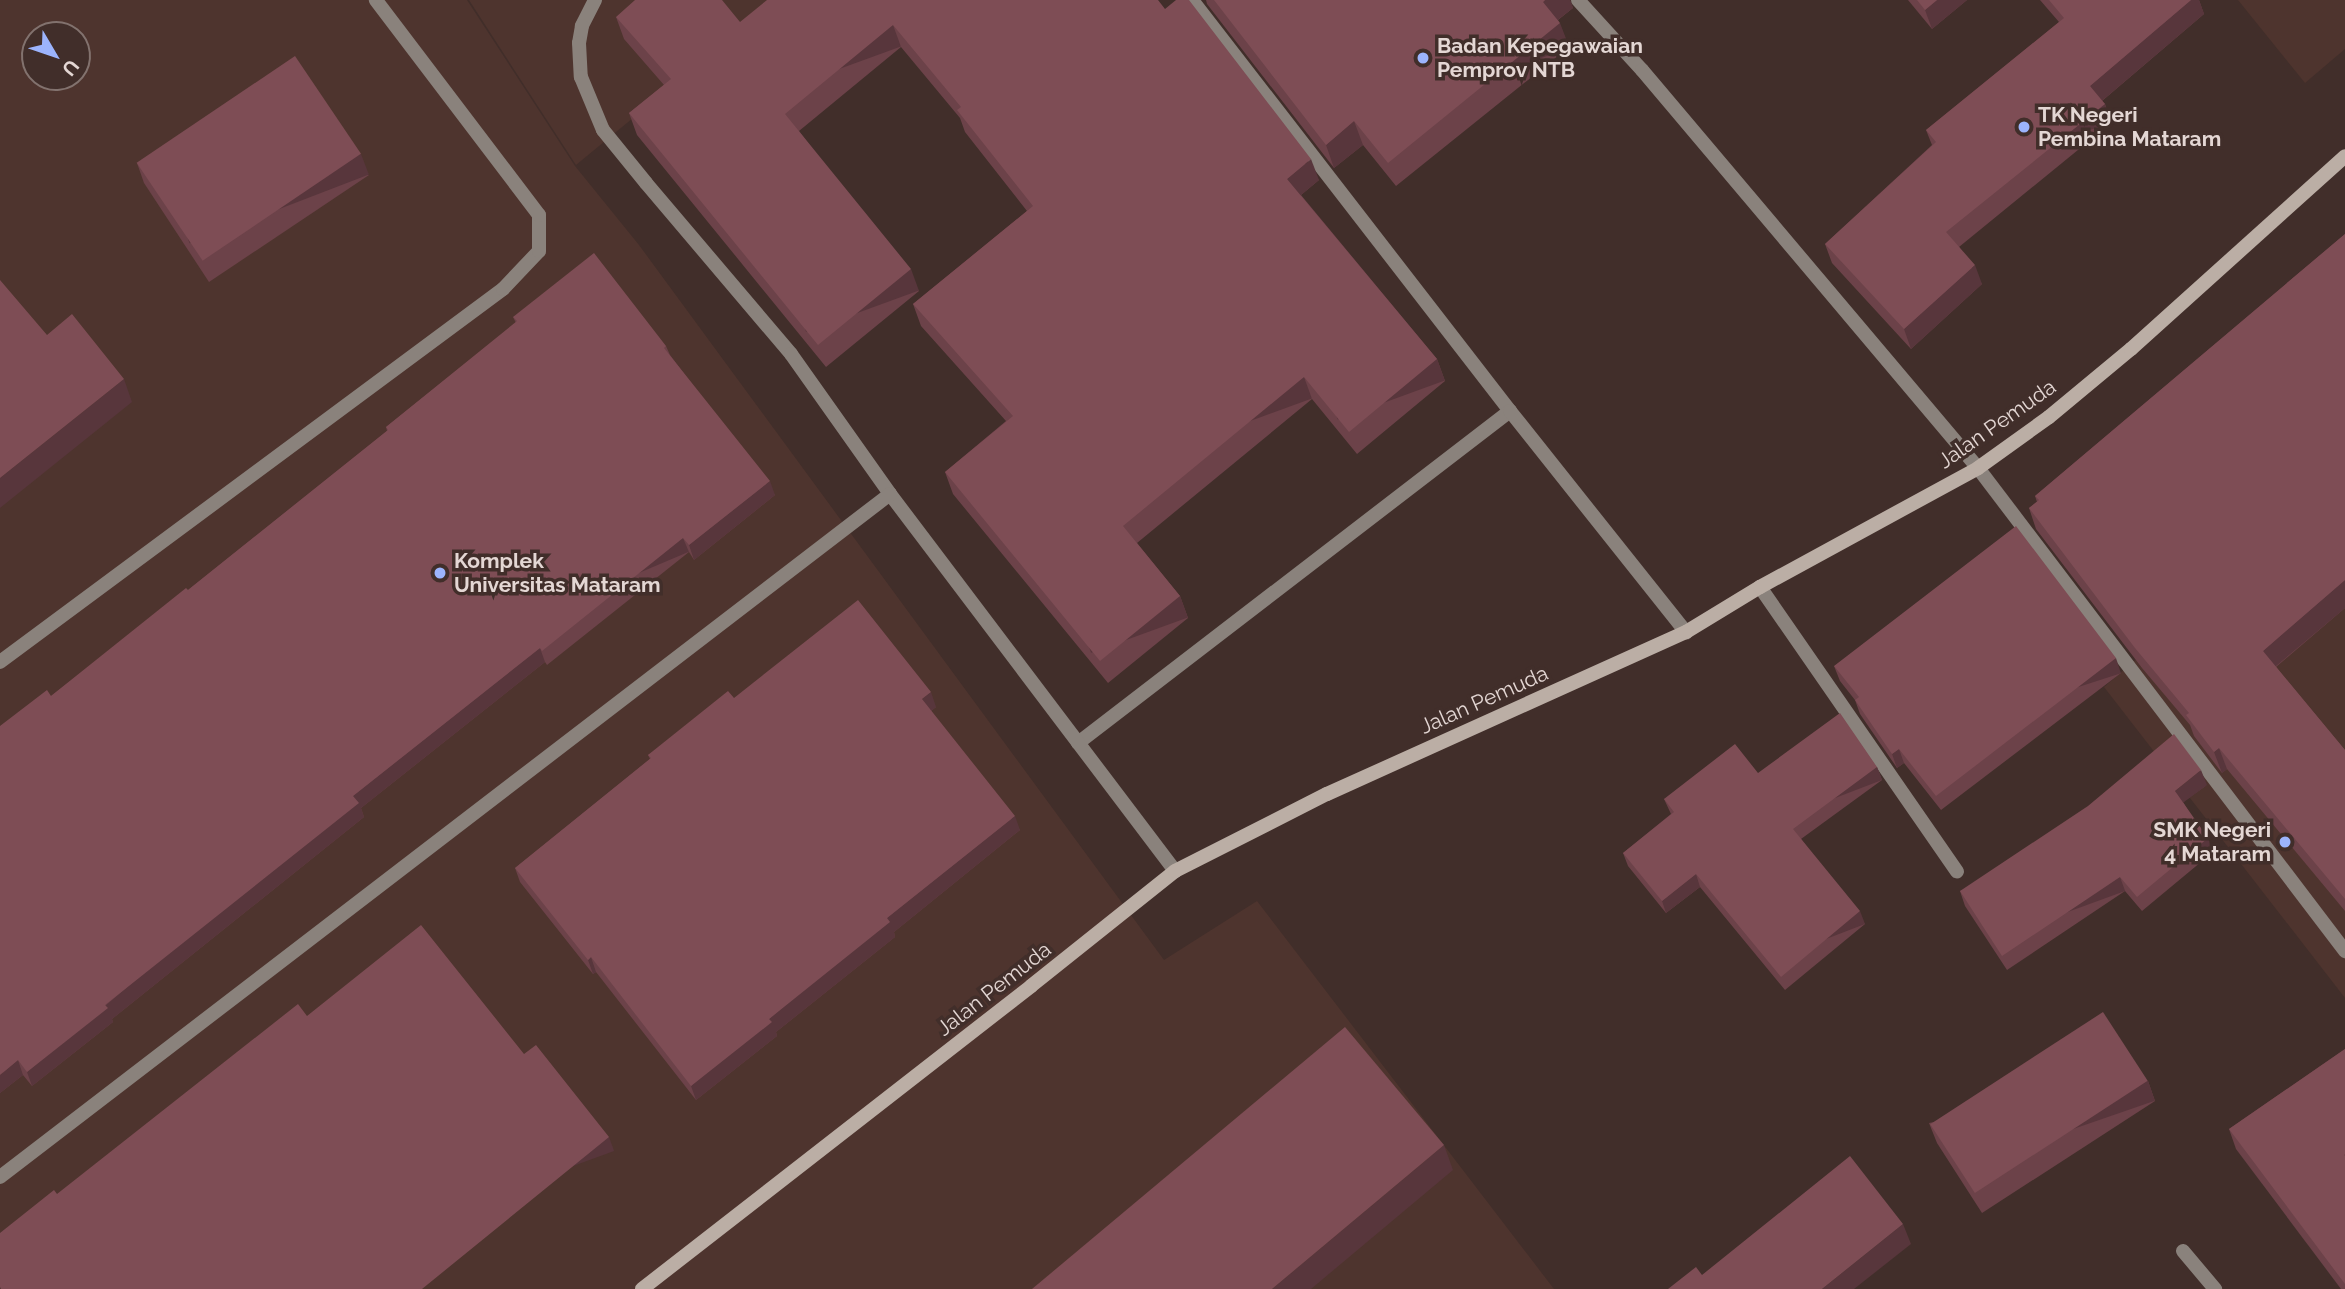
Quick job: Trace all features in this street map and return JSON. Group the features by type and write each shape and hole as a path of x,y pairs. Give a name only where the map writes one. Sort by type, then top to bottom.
{"street":[{"path":"0,663 503,289 539,251 539,215 376,0"},
{"path":"595,0 581,35 581,77 603,130 791,354 890,495 1175,871"},
{"path":"1192,0 1510,411 1686,632"},
{"path":"1578,0 1642,70 1978,467 2345,951"},
{"name":"Jalan Pemuda","path":"642,1289 1175,871 1327,794 1686,632 1760,587 1978,467 2049,416 2131,349 2345,156"},
{"path":"1078,743 1510,411"},
{"path":"0,1177 890,495"},
{"path":"1760,587 1957,871"},
{"path":"2183,1251 2215,1289"}],"shaded area":[{"name":"Komplek Universitas Mataram","path":"0,0 467,0 575,166 639,245 1164,960 1257,901 1554,1289 0,1289"},
{"path":"469,0 776,0 576,165"},
{"path":"2238,0 2345,0 2345,49 2305,83"},
{"name":"SMK Negeri 4 Mataram","path":"2345,479 2345,998 2104,687"}],"building":[{"path":"635,0 722,0 740,22 767,0 1158,0 1165,9 1176,0 1189,0 1311,159 1287,179 1437,359 1349,432 1304,377 1123,526 1180,596 1100,661 945,472 1013,416 913,304 1033,206 957,110 961,107 893,25 785,114 911,269 818,345 629,113 671,79 616,17"},
{"path":"1214,0 1545,0 1543,2 1560,23 1388,163 1354,121 1326,145"},
{"path":"1917,0 1937,0 1925,10"},
{"path":"2049,0 2191,0 2090,86 2105,104 1946,232 1975,265 1904,329 1825,244 1936,142 1926,130 2064,18"},
{"path":"295,56 361,154 203,261 137,163"},
{"path":"2345,234 2345,580 2263,651 2345,750 2345,899 2219,748 2214,752 2186,715 2189,713 2135,648 2029,508 2039,500 2035,496"},
{"path":"594,253 666,346 664,348 770,481 689,545 683,538 542,651 540,648 353,796 359,803 105,1005 108,1008 27,1072 18,1060 0,1075 0,726 47,690 51,696 186,588 188,590 388,430 386,427 517,321 513,317"},
{"path":"0,280 47,335 72,314 124,379 0,478"},
{"path":"2016,526 2116,658 1936,796 1899,749 1892,754 1855,700 1859,697 1834,666"},
{"path":"858,600 931,692 922,699 1015,816 887,918 890,922 769,1019 772,1022 691,1086 591,957 588,960 515,868 651,758 648,755 728,691 734,698"},
{"path":"1840,713 1877,767 1793,829 1860,911 1781,977 1696,874 1662,901 1623,853 1674,812 1664,799 1735,744 1758,773"},
{"path":"2174,734 2201,770 2175,791 2208,838 2137,897 2120,877 2002,956 1960,891 2088,806"},
{"path":"421,925 524,1054 536,1045 609,1137 422,1289 1,1289 0,1233 54,1190 57,1194 298,1004 307,1016"},
{"path":"2103,1012 2148,1081 1975,1193 1930,1124"},
{"path":"1345,1027 1444,1145 1272,1289 1032,1289"},
{"path":"2345,1049 2344,1155 2345,1284 2229,1129"},
{"path":"1850,1156 1903,1224 1822,1289 1668,1289 1696,1267 1702,1275"}],"place":[{"name":"Badan Kepegawaian Pemprov NTB","path":"1423,58"},
{"name":"TK Negeri Pembina Mataram","path":"2024,127"},
{"name":"Komplek Universitas Mataram","path":"440,573"},
{"name":"SMK Negeri 4 Mataram","path":"2285,842"}]}
